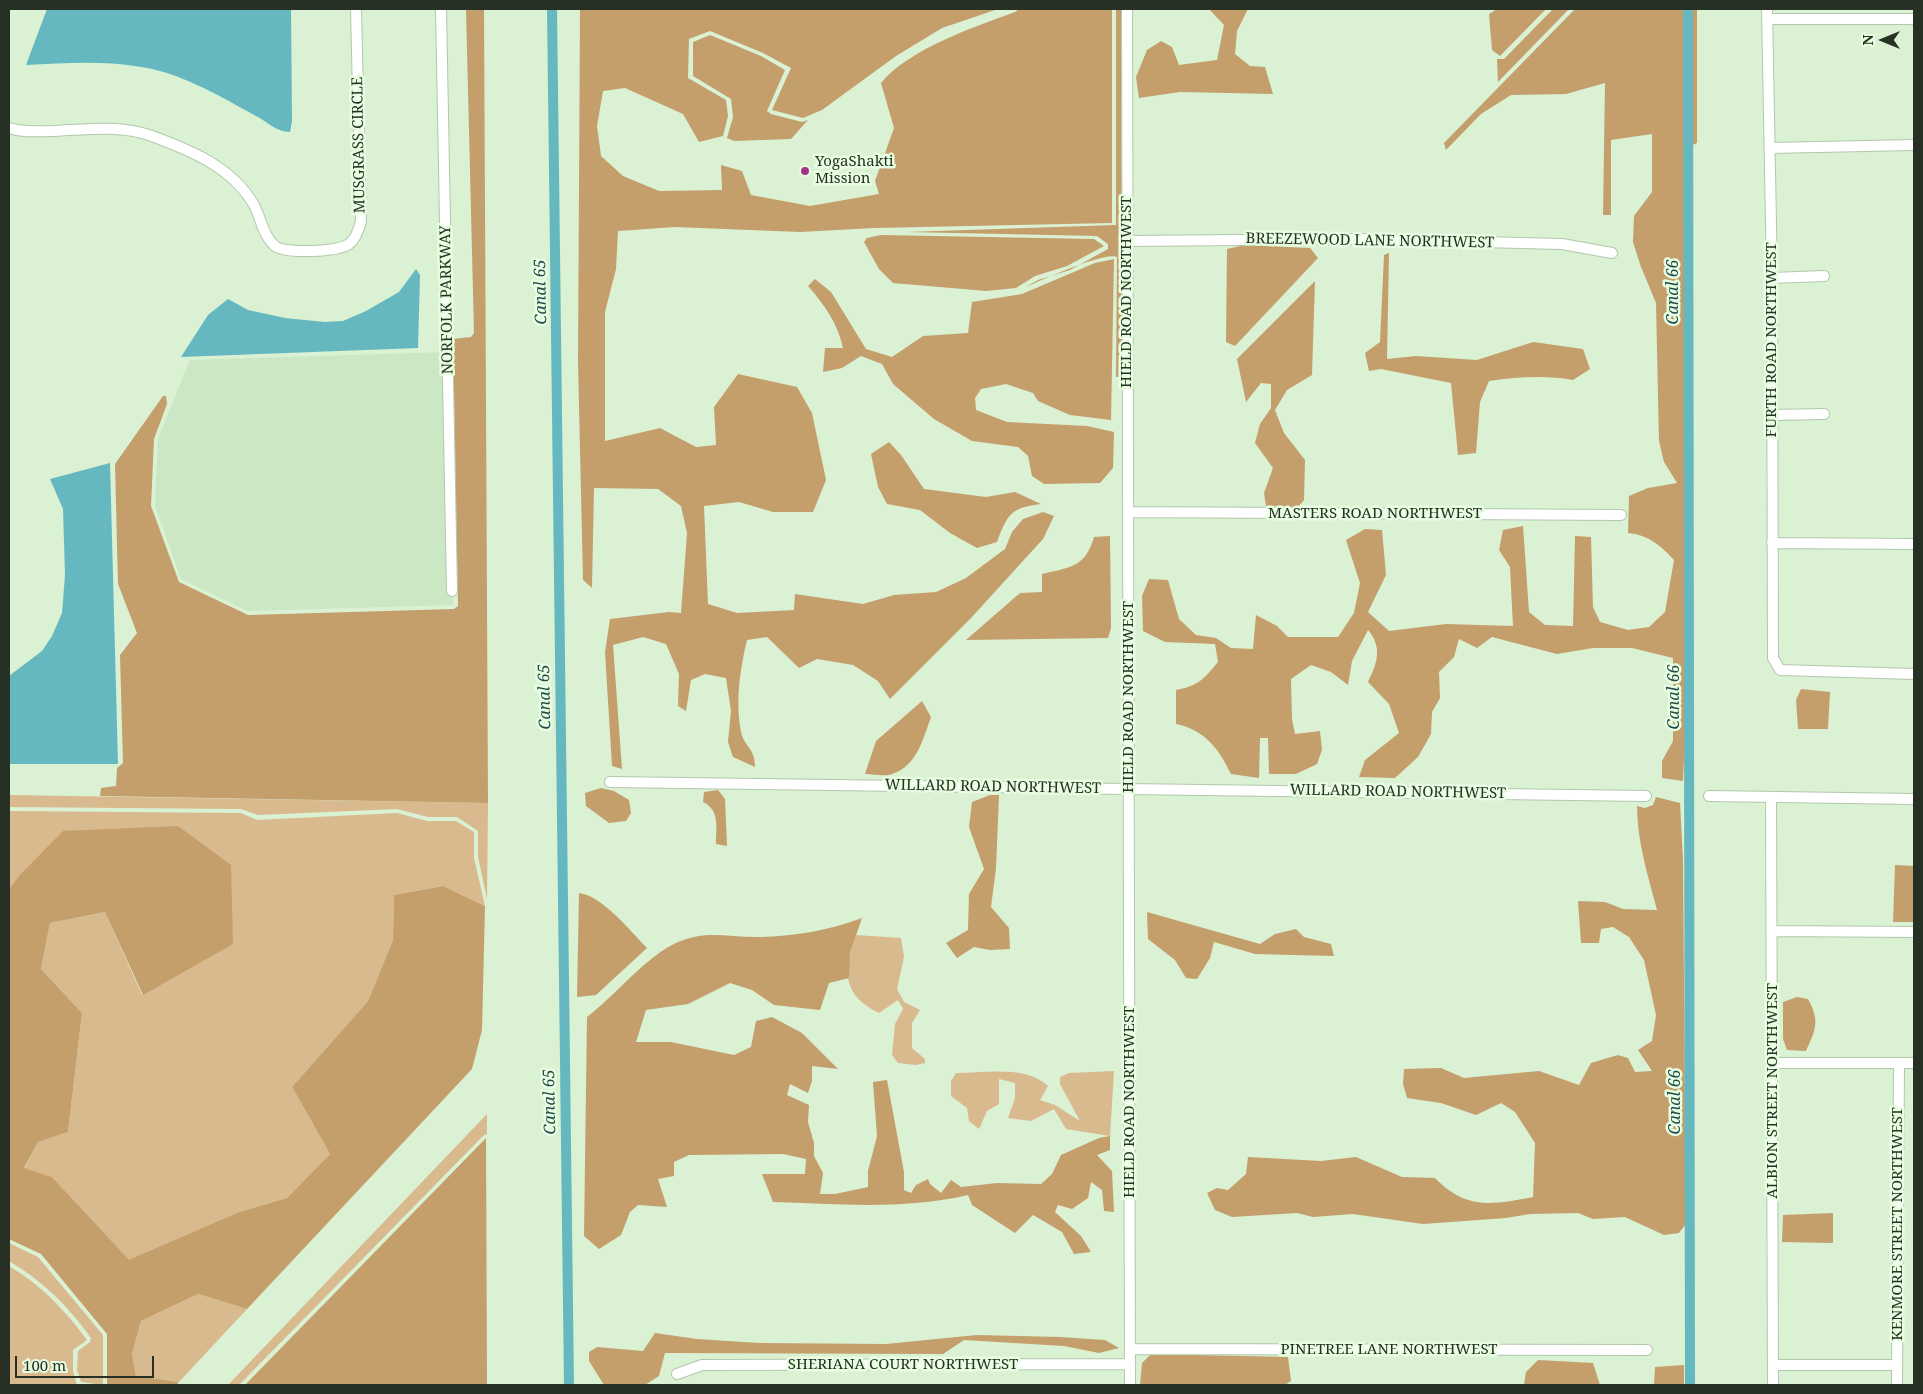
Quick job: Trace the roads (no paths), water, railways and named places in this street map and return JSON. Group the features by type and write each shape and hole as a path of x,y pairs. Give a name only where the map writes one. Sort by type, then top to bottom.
{"street":[{"name":"MUSGRASS CIRCLE","path":"9,128 30,132 116,129 150,135 215,164 237,182 254,206 266,235 275,246 288,250 337,250 350,243 358,232 360,221 356,9"},
{"name":"NORFOLK PARKWAY","path":"441,9 452,591"},
{"name":"HIELD ROAD NORTHWEST","path":"1126,9 1130,1385"},
{"path":"1767,14 1914,18"},
{"name":"FURTH ROAD NORTHWEST","path":"1767,14 1772,278 1773,658 1780,670 1914,674"},
{"path":"1770,148 1914,145"},
{"name":"BREEZEWOOD LANE NORTHWEST","path":"1127,240 1357,239 1562,244 1612,253"},
{"path":"1772,278 1824,276"},
{"path":"1772,415 1824,414"},
{"name":"MASTERS ROAD NORTHWEST","path":"1128,512 1621,515"},
{"path":"1772,543 1914,544"},
{"name":"WILLARD ROAD NORTHWEST","path":"610,782 1646,796"},
{"path":"1709,796 1914,799"},
{"name":"ALBION STREET NORTHWEST","path":"1771,797 1773,931 1773,1385"},
{"path":"1773,931 1914,932"},
{"path":"1772,1063 1914,1063"},
{"name":"KENMORE STREET NORTHWEST","path":"1897,1385 1899,1063"},
{"name":"PINETREE LANE NORTHWEST","path":"1130,1349 1647,1350"},
{"name":"SHERIANA COURT NORTHWEST","path":"677,1374 702,1365 1130,1364"},
{"path":"1773,1365 1897,1364"}],"water":[{"path":"47,9 291,9 292,121 290,132 276,129 260,118 197,85 149,68 108,63 26,65"},
{"path":"416,269 420,275 418,348 181,357 208,315 228,299 248,310 285,318 325,322 343,321 366,311 399,292"},
{"path":"110,463 118,764 9,764 9,676 42,651 52,636 62,613 65,575 63,509 50,479"}],"waterway":[{"name":"Canal 65","path":"552,9 569,1385"},
{"name":"Canal 66","path":"1688,9 1690,1385"}],"place":[{"name":"YogaShakti Mission","path":"805,171"}]}
